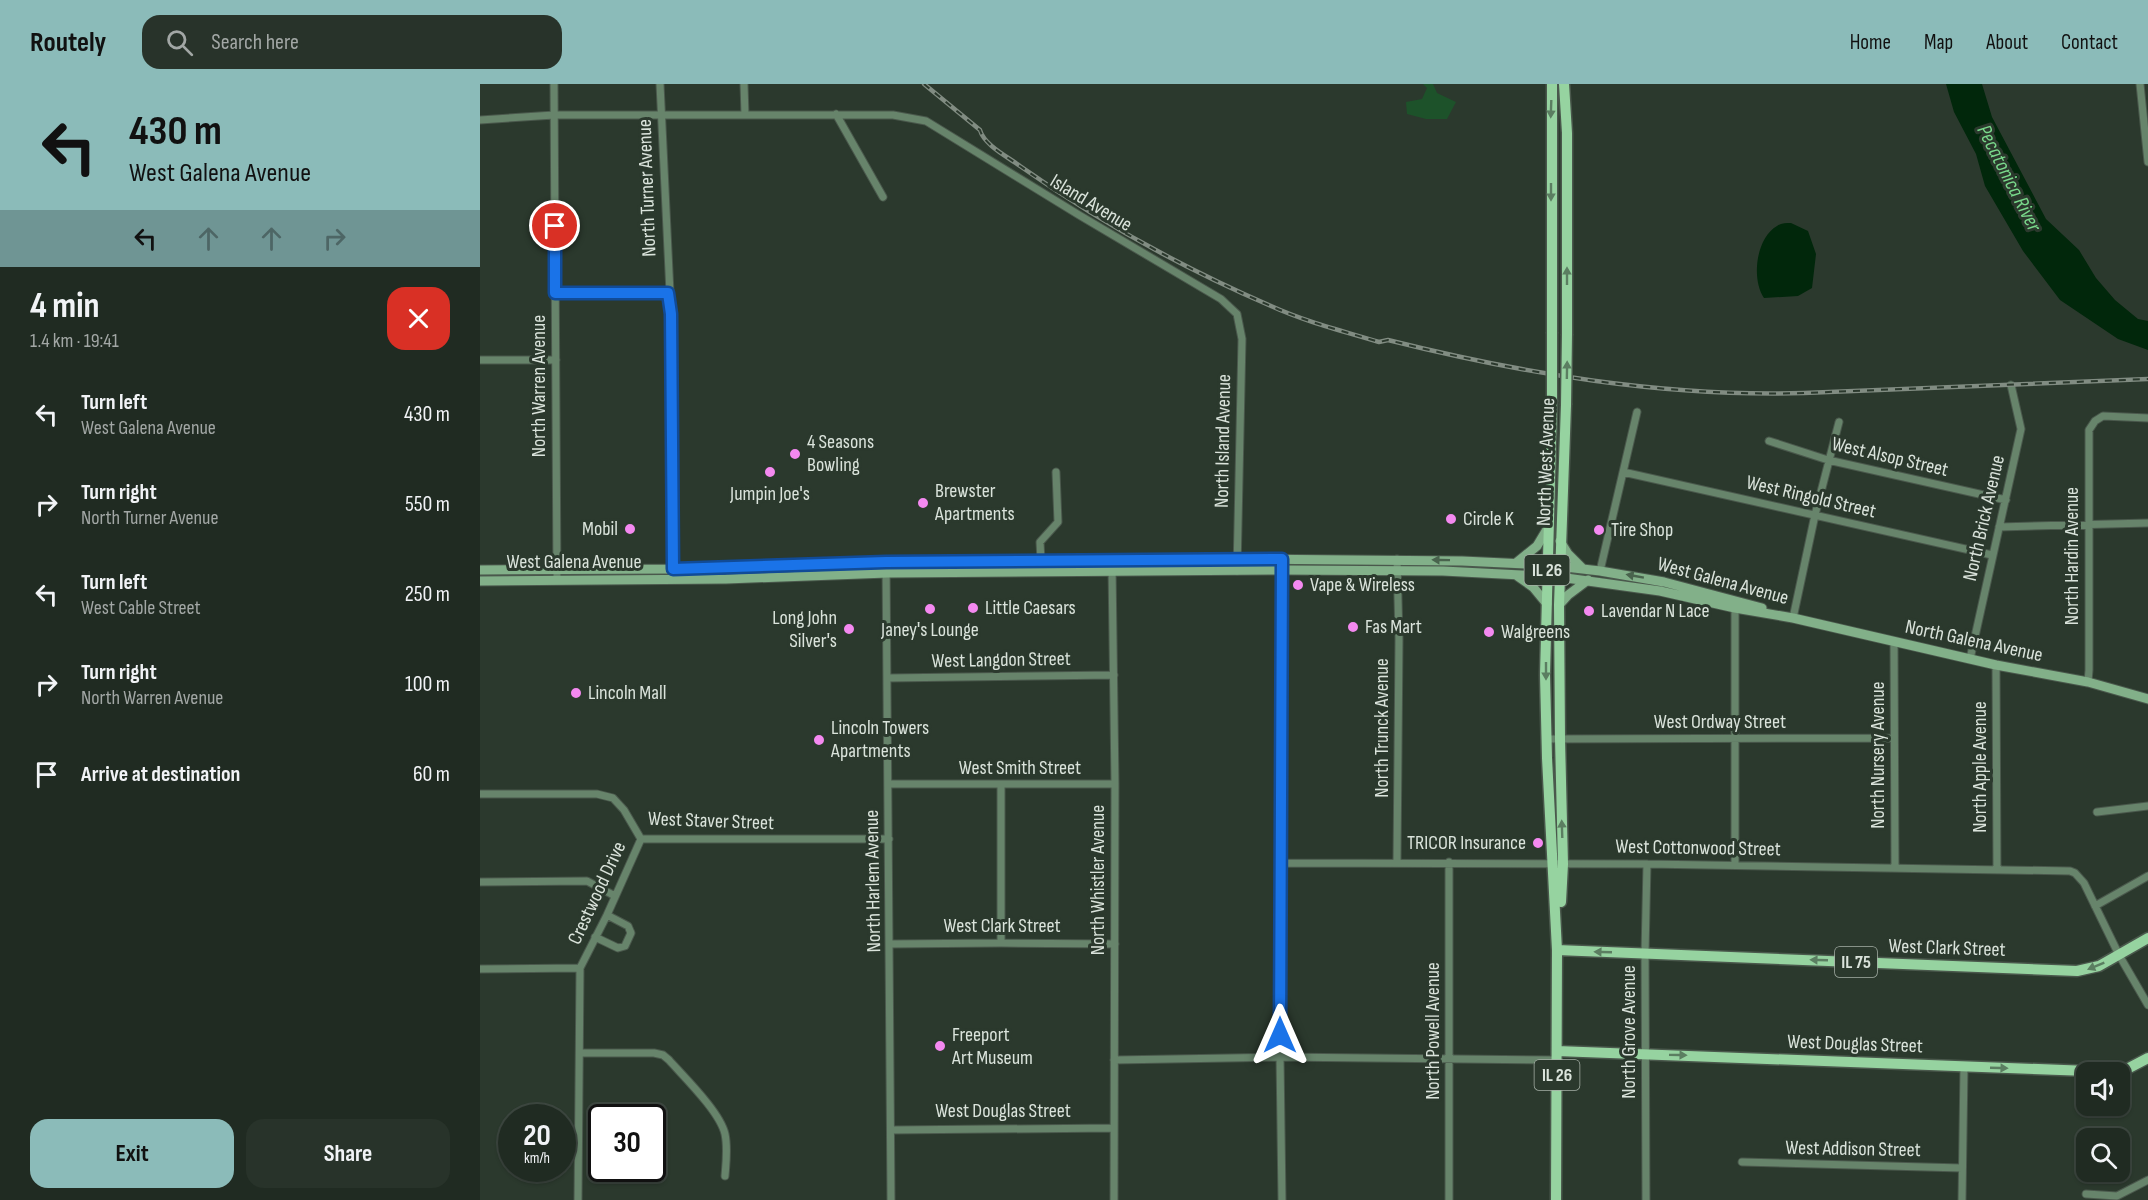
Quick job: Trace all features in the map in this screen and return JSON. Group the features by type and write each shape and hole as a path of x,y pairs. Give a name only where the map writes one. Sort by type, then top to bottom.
{"main road":[{"name":"North West Avenue","path":"1552,84 1552,402 1547,577 1546,739 1558,864"},
{"name":"North West Avenue","path":"1556,1200 1559,572 1567,334 1567,134 1564,84"},
{"path":"1516,563 1537,546 1549,526"},
{"path":"1560,541 1568,554 1583,569"},
{"name":"West Galena Avenue","path":"480,570 673,569 886,562 1397,559 1548,565 1559,572 1588,580 1735,604"},
{"name":"West Galena Avenue","path":"480,581 887,573 1282,570 1398,570 1547,577 1559,572 1583,569 1664,582 1735,604 1793,618"},
{"path":"1516,575 1533,587 1547,604"},
{"path":"1559,605 1588,580"},
{"name":"North Galena Avenue","path":"1793,618 1996,665 2088,682 2148,699"},
{"name":"West Clark Street","path":"1557,950 2077,971 2099,966 2148,938"},
{"name":"West Douglas Street","path":"1557,1056 1646,1055 2115,1072 2127,1069 2148,1058"}],"street":[{"name":"North Warren Avenue","path":"554,84 557,580"},
{"name":"North Turner Avenue","path":"660,84 668,293 671,314 673,579"},
{"path":"744,84 745,115"},
{"path":"2140,84 2148,162"},
{"path":"480,120 554,115 836,114 883,197"},
{"name":"Island Avenue","path":"836,114 893,115 926,121 1079,216 1221,299 1237,314"},
{"path":"555,293 668,293"},
{"name":"North Island Avenue","path":"1237,314 1242,339 1237,571"},
{"path":"480,360 556,360"},
{"name":"North Brick Avenue","path":"1970,659 2021,429 2012,385"},
{"path":"1600,571 1637,412"},
{"name":"North Hardin Avenue","path":"2088,682 2090,670 2089,430 2095,421 2103,416 2148,418"},
{"path":"1793,618 1815,515 1839,422"},
{"name":"West Alsop Street","path":"1769,441 1828,460 2006,500"},
{"path":"1041,561 1040,542 1058,522 1056,472"},
{"name":"West Ringold Street","path":"1623,472 1992,555"},
{"path":"2000,527 2148,523"},
{"path":"1282,559 1280,1057 1282,1200"},
{"name":"North Trunck Avenue","path":"1397,559 1397,862"},
{"name":"North Whistler Avenue","path":"1112,561 1115,784 1114,1200"},
{"name":"North Harlem Avenue","path":"886,562 891,1200"},
{"path":"1735,604 1735,866"},
{"name":"North Nursery Avenue","path":"1894,642 1895,867"},
{"name":"North Apple Avenue","path":"1996,665 1997,869"},
{"name":"West Langdon Street","path":"888,678 1114,675"},
{"name":"West Ordway Street","path":"1546,739 1894,738"},
{"name":"West Smith Street","path":"889,784 1115,784"},
{"path":"1001,785 1001,943"},
{"name":"West Staver Street","path":"480,794 597,794 612,798 624,810 640,839 889,839"},
{"path":"2097,812 2148,806"},
{"name":"Crestwood Drive","path":"480,969 580,968 607,915 640,839"},
{"name":"West Cottonwood Street","path":"1281,862 1895,867 2075,873 2084,883 2095,906"},
{"name":"North Powell Avenue","path":"1449,862 1449,1200"},
{"name":"North Grove Avenue","path":"1646,1200 1647,864"},
{"path":"2148,876 2095,906 2148,1005"},
{"path":"480,882 586,881 615,896"},
{"path":"595,937 618,948 625,946 631,933 628,926 607,915"},
{"name":"West Clark Street","path":"890,944 1115,944"},
{"path":"578,1200 580,968"},
{"path":"580,1053 654,1053 663,1055 669,1060 717,1115 725,1134 727,1155 725,1176"},
{"name":"West Douglas Street","path":"1114,1060 1557,1056"},
{"path":"1962,1200 1964,1066"},
{"name":"West Douglas Street","path":"891,1130 1114,1128"},
{"name":"West Addison Street","path":"1742,1162 1962,1168"},
{"path":"2086,1194 2117,1196 2148,1180"}],"shaded area":[{"path":"1423,84 1433,84 1437,93 1456,102 1447,119 1426,119 1407,114 1406,102 1422,99 1427,88"}],"water":[{"name":"Pecatonica River","path":"1946,84 1982,84 1992,117 2046,219 2079,250 2096,278 2115,300 2138,319 2148,321 2148,350 2118,339 2060,300 2023,251 1985,186 1976,154 1954,112"},
{"path":"1791,223 1808,231 1816,254 1812,288 1798,296 1764,298 1760,290 1757,270 1760,249 1764,240 1777,226"}],"railway":[{"path":"924,84 980,130 986,141 997,150 1080,206 1173,260 1284,312 1379,342 1388,340 1491,363 1594,381 1699,391 1804,393 2148,379"}],"place":[{"name":"4 Seasons Bowling","path":"795,454"},
{"name":"Jumpin Joe's","path":"770,472"},
{"name":"Brewster Apartments","path":"923,503"},
{"name":"Circle K","path":"1451,519"},
{"name":"Mobil","path":"630,529"},
{"name":"Tire Shop","path":"1599,530"},
{"name":"Vape & Wireless","path":"1298,585"},
{"name":"Little Caesars","path":"973,608"},
{"name":"Janey's Lounge","path":"930,609"},
{"name":"Lavendar N Lace","path":"1589,611"},
{"name":"Fas Mart","path":"1353,627"},
{"name":"Long John Silver's","path":"849,629"},
{"name":"Walgreens","path":"1489,632"},
{"name":"Lincoln Mall","path":"576,693"},
{"name":"Lincoln Towers Apartments","path":"819,740"},
{"name":"TRICOR Insurance","path":"1538,843"},
{"name":"Freeport Art Museum","path":"940,1046"}],"route":[{"path":"555,226 555,293 668,293 671,314 673,569 886,562 1282,559 1280,1035"}]}
